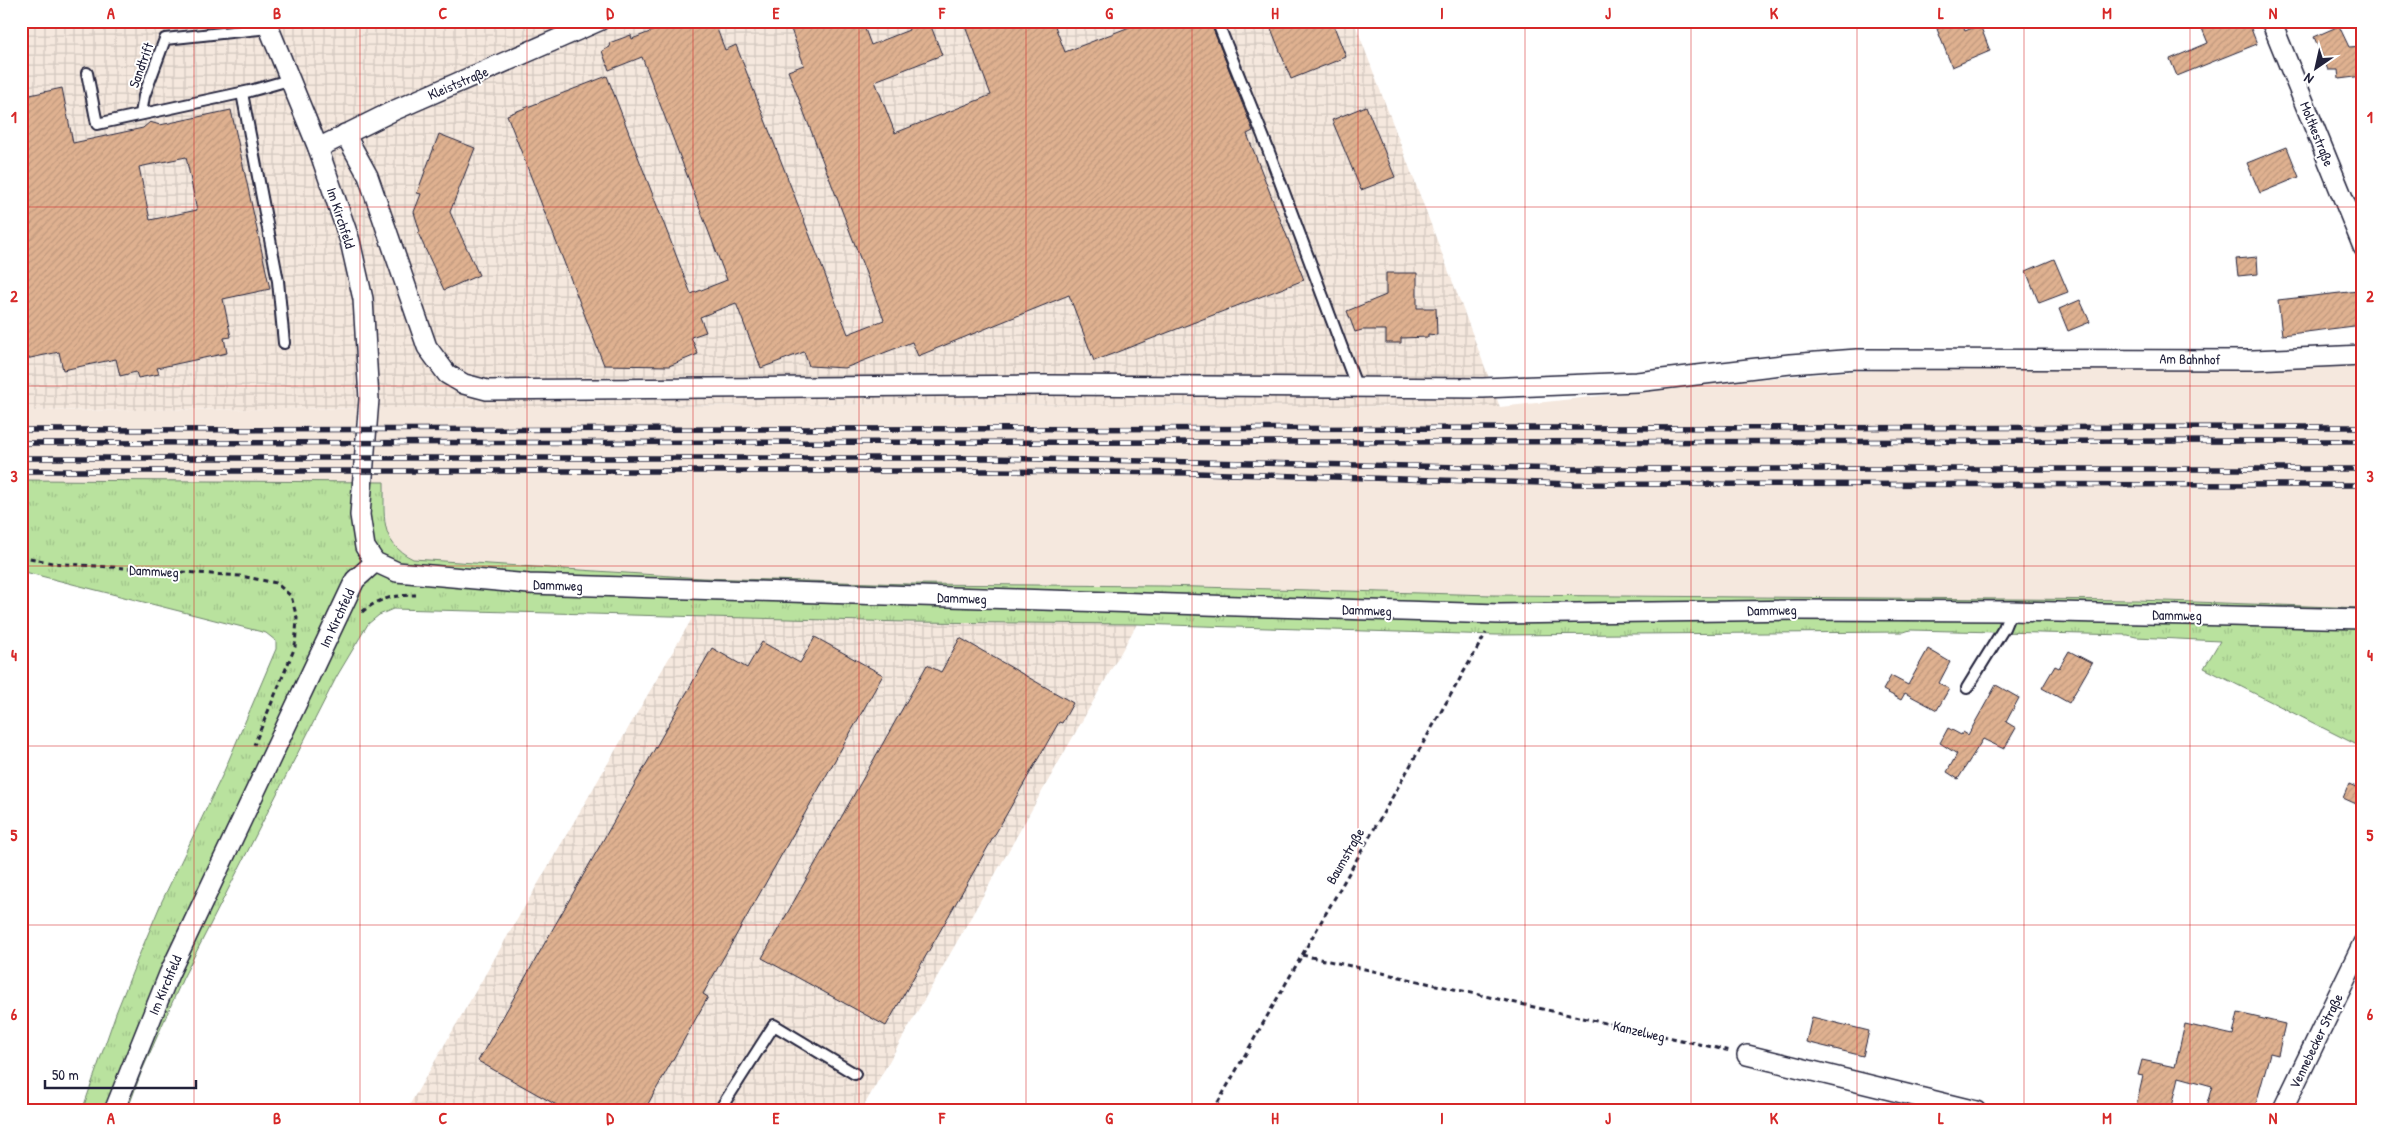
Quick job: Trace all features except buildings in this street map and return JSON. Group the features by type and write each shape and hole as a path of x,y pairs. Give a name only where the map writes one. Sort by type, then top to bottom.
{"street":[{"name":"Kleiststraße","path":"318,148 345,134 599,21"},
{"name":"Moltkestraße","path":"2271,21 2363,247"},
{"name":"Im Kirchfeld","path":"114,1111 169,974 256,786 355,580 375,562 365,547 360,515 368,399 363,299 350,241 318,148 268,25"},
{"name":"Am Bahnhof","path":"345,134 368,176 427,347 447,374 464,384 487,390 1045,385 1483,388 1637,382 1790,364 1856,359 2016,360 2094,358 2253,360 2363,355"},
{"name":"Dammweg","path":"375,562 397,572 422,576 529,584 1499,614 1798,610 2011,611 2363,619"},
{"name":"Vennebecker Straße","path":"2282,1111 2363,943"},
{"path":"1747,1055 1976,1111"}],"lane":[{"path":"1217,21 1263,136 1357,388"},
{"name":"Sandtrift","path":"141,114 144,96 165,39 268,25"},
{"path":"87,73 98,124 242,93 290,80"},
{"path":"242,93 278,281 284,342"},
{"path":"1967,688 2004,628 2011,611"},
{"path":"719,1111 774,1025 855,1074"}],"path":[{"name":"Dammweg","path":"21,556 52,564 241,576 276,583 291,596 296,618 295,647"},
{"name":"Baumstraße","path":"1213,1111 1489,628 1499,614"},
{"name":"Kanzelweg","path":"1302,955 1747,1055"}],"shaded area":[{"path":"21,21 1354,21 1500,407 897,404 21,411"},
{"path":"2363,363 2363,608 2137,600 1493,595 1162,586 909,584 702,578 413,559 398,550 391,543 386,533 384,482 21,480 21,411 897,404 1500,407 1736,381 1855,371 2053,365"},
{"path":"694,615 906,622 1137,624 861,1111 406,1111"}],"green space":[{"path":"21,480 384,482 384,516 389,536 402,552 413,559 702,578 909,584 1162,586 1493,595 2137,600 2363,608 2363,748 2204,668 2220,641 2128,635 1910,630 1904,632 1496,635 1137,624 906,622 393,609 379,615 368,624 337,676 183,978 141,1073 127,1111 82,1111 116,1013 140,953 162,901 222,776 276,649 276,641 266,633 21,571"}],"railway":[{"path":"21,430 2363,427"},
{"path":"21,443 2363,441"},
{"path":"21,458 986,458 1575,469 2363,469"},
{"path":"21,471 986,471 1196,473 1575,484 2363,485"}]}
